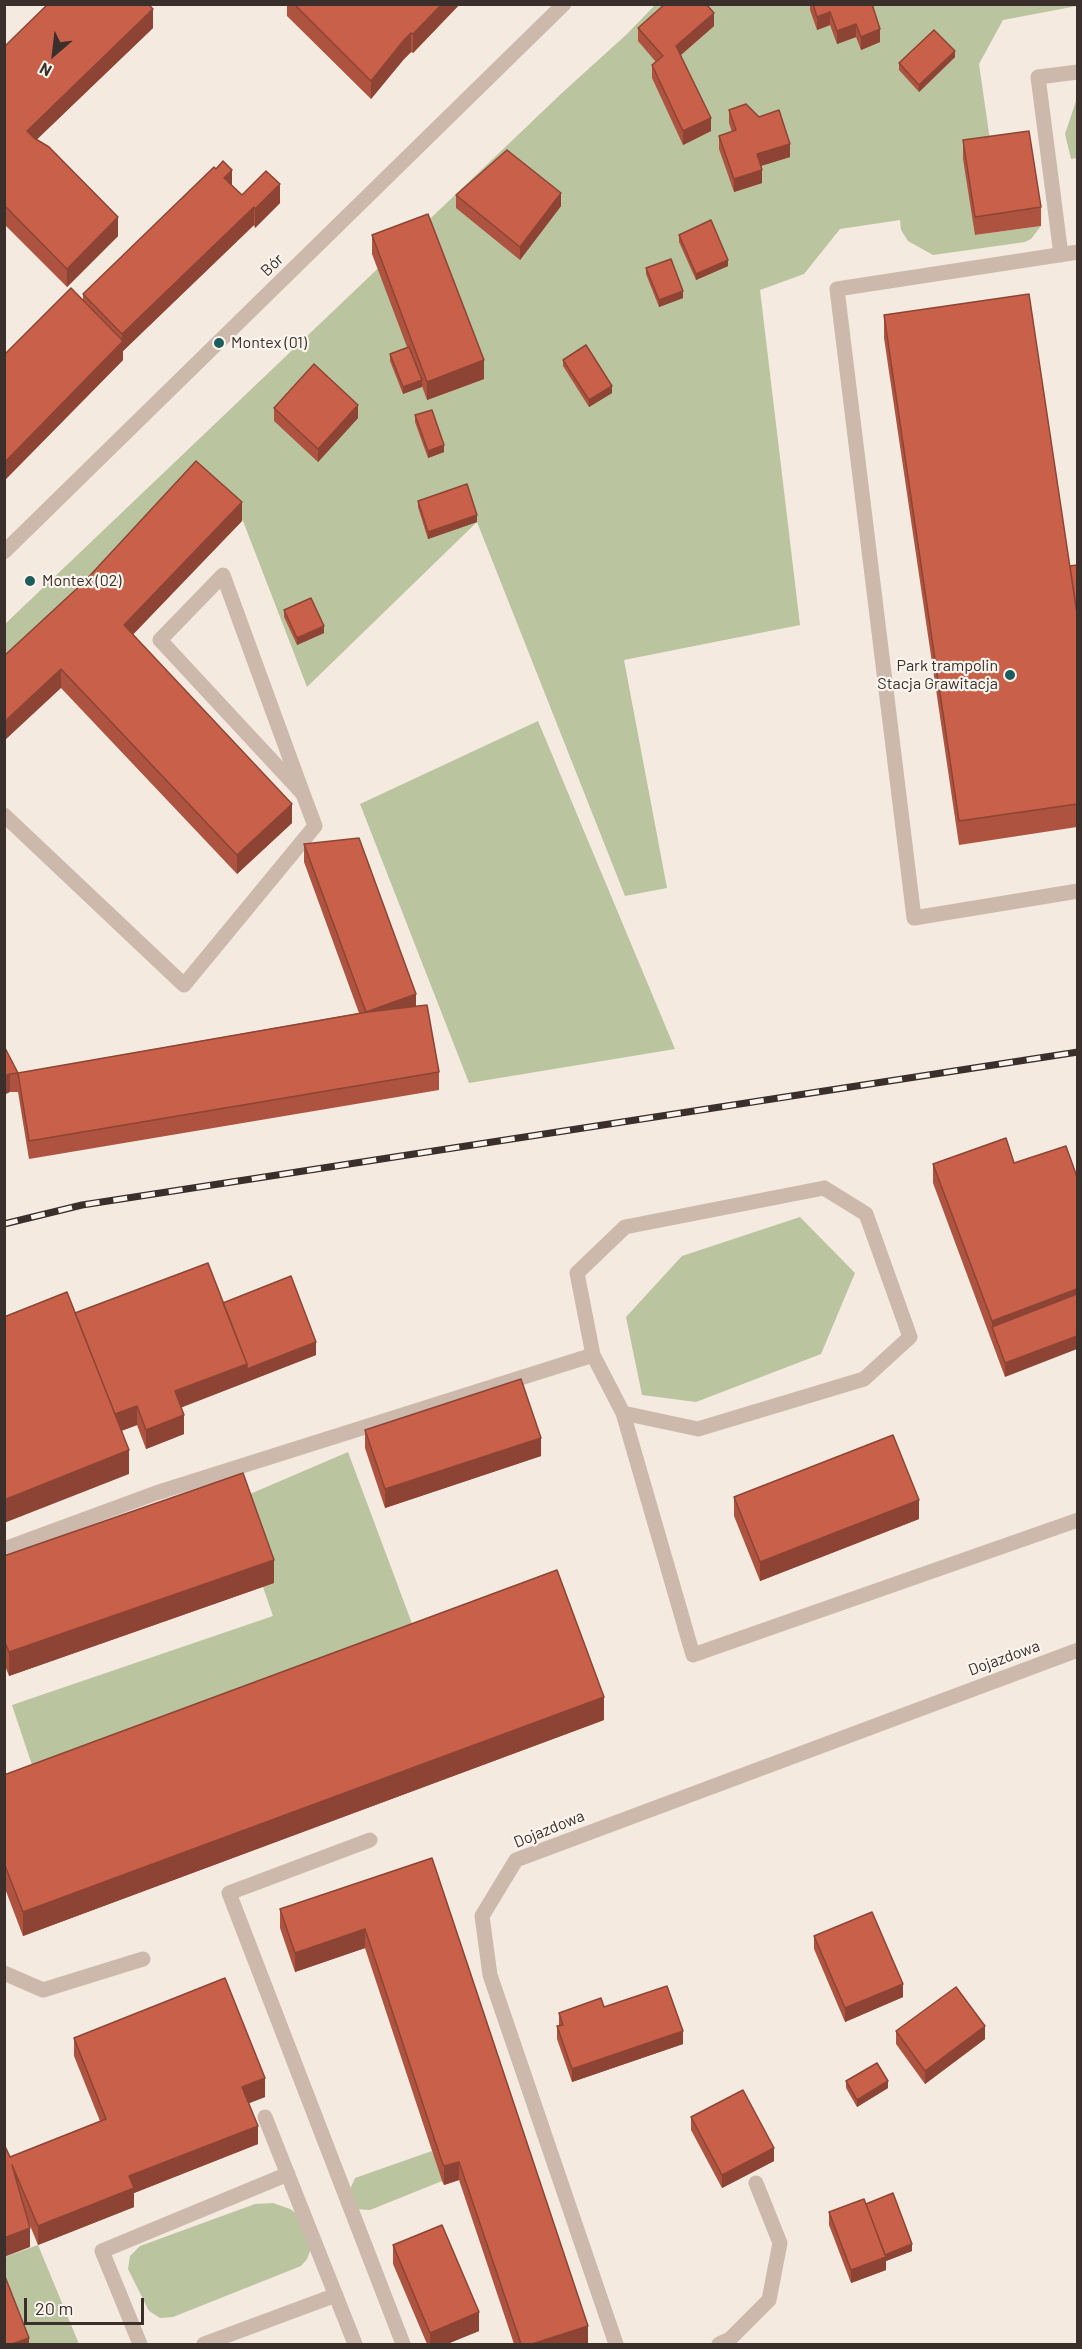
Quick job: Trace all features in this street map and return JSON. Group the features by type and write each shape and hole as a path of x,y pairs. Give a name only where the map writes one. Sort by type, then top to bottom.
{"street":[{"name":"Bór","path":"4,552 564,4"},
{"path":"1061,255 1038,77 1077,72"},
{"path":"1077,252 837,288 914,918 1077,891"},
{"path":"4,815 184,985 315,826 223,575 160,640 303,794"},
{"path":"623,1413 698,1429 864,1379 910,1337 866,1214 824,1188 625,1227 577,1273 593,1355 623,1413 693,1655 1077,1520"},
{"path":"4,1549 156,1493 593,1355"},
{"name":"Dojazdowa","path":"616,2344 490,1976 482,1916 516,1860 1077,1650"},
{"path":"370,1840 229,1893 403,2344"},
{"path":"4,1973 43,1990 143,1959"},
{"path":"265,2116 356,2344"},
{"path":"140,2344 102,2251 288,2174"},
{"path":"719,2344 730,2339 769,2300 780,2243 756,2182"},
{"path":"204,2344 336,2295"}],"green space":[{"path":"655,5 1077,5 1003,20 979,64 992,154 975,235 1041,226 1031,239 1025,242 933,255 908,241 901,230 900,220 840,229 804,274 760,290 800,625 624,660 667,888 625,896 477,522 307,687 243,521 196,480 5,675 5,624"},
{"path":"1077,98 1077,158 1071,159 1065,134"},
{"path":"538,721 675,1049 469,1083 360,804"},
{"path":"800,1217 855,1273 821,1354 696,1402 642,1395 626,1317 682,1256"},
{"path":"348,1452 420,1645 39,1786 12,1705 273,1616 263,1587 274,1583 243,1497"},
{"path":"432,2151 442,2181 370,2210 354,2209 348,2194 355,2178"},
{"path":"273,2203 290,2209 303,2218 312,2246 307,2259 301,2266 173,2317 160,2318 149,2311 128,2269 130,2256 140,2246 255,2204"},
{"path":"38,2245 79,2344 25,2344 5,2293 5,2257"}],"building":[{"path":"48,4 148,4 153,9 27,131 49,147 118,217 67,269 4,205 4,47"},
{"path":"294,4 442,4 413,34 411,33 404,40 371,81"},
{"path":"665,4 706,4 714,13 676,46 711,118 683,131 652,65 663,56 638,28"},
{"path":"813,4 872,4 880,29 861,37 856,24 837,31 830,12 817,17"},
{"path":"934,30 955,51 919,85 899,63"},
{"path":"746,104 759,117 779,110 790,144 757,154 762,170 734,179 719,136 736,130 729,110"},
{"path":"1029,131 1041,207 975,217 963,140"},
{"path":"507,150 561,193 520,247 456,195"},
{"path":"223,161 232,170 224,178 242,195 266,171 280,184 122,334 83,294 214,167 216,169"},
{"path":"428,214 484,360 427,382 372,235"},
{"path":"711,220 728,260 696,274 679,235"},
{"path":"671,259 683,291 659,300 646,268"},
{"path":"71,288 123,341 4,463 4,355"},
{"name":"Park trampolin Stacja Grawitacja","path":"1029,294 1077,614 1077,804 959,821 884,315"},
{"path":"586,345 612,386 589,400 563,360"},
{"path":"409,347 422,380 403,387 390,354"},
{"path":"314,364 358,405 318,449 274,408"},
{"path":"432,410 444,445 428,451 415,415"},
{"path":"196,461 242,502 124,625 292,804 237,855 61,669 4,722 4,656 84,582"},
{"path":"467,484 477,515 428,532 418,501"},
{"path":"1077,565 1077,614 1070,566"},
{"path":"311,598 324,626 297,638 284,610"},
{"path":"359,838 416,994 366,1012 304,844"},
{"path":"427,1005 439,1072 29,1141 18,1073 368,1012"},
{"path":"4,1046 18,1073 4,1076"},
{"path":"1006,1138 1014,1163 1066,1146 1077,1177 1077,1289 992,1321 933,1164"},
{"path":"208,1263 247,1364 175,1391 184,1415 146,1430 137,1406 115,1414 75,1313"},
{"path":"291,1276 316,1342 247,1369 223,1303"},
{"path":"67,1292 129,1450 4,1500 4,1317"},
{"path":"1077,1294 1077,1336 1005,1363 992,1327"},
{"path":"521,1379 541,1438 385,1489 365,1430"},
{"path":"893,1435 919,1500 760,1562 734,1497"},
{"path":"243,1473 274,1560 9,1652 4,1640 4,1556"},
{"path":"557,1570 604,1697 23,1912 4,1863 4,1775"},
{"path":"432,1858 588,2326 532,2344 521,2344 459,2162 444,2166 442,2162 365,1929 295,1953 280,1909"},
{"path":"872,1912 903,1984 845,2008 814,1936"},
{"path":"225,1978 265,2078 242,2087 258,2126 129,2176 134,2188 38,2226 12,2165 30,2228 4,2238 4,2144 10,2157 106,2119 74,2038"},
{"path":"667,1986 683,2031 572,2069 557,2026 563,2025 559,2013 601,1998 604,2007"},
{"path":"956,1987 985,2026 925,2071 896,2031"},
{"path":"877,2063 888,2081 857,2100 846,2081"},
{"path":"743,2090 774,2148 722,2175 691,2117"},
{"path":"893,2193 912,2244 885,2255 866,2204"},
{"path":"864,2199 886,2257 851,2270 829,2212"},
{"path":"442,2225 479,2312 430,2333 393,2245"},
{"path":"4,2274 29,2338 12,2344 4,2344"}],"railway":[{"path":"4,1224 82,1205 1078,1052"}],"place":[{"name":"Montex (01)","path":"219,343"},
{"name":"Montex (02)","path":"30,581"},
{"name":"Park trampolin Stacja Grawitacja","path":"1010,675"}]}
